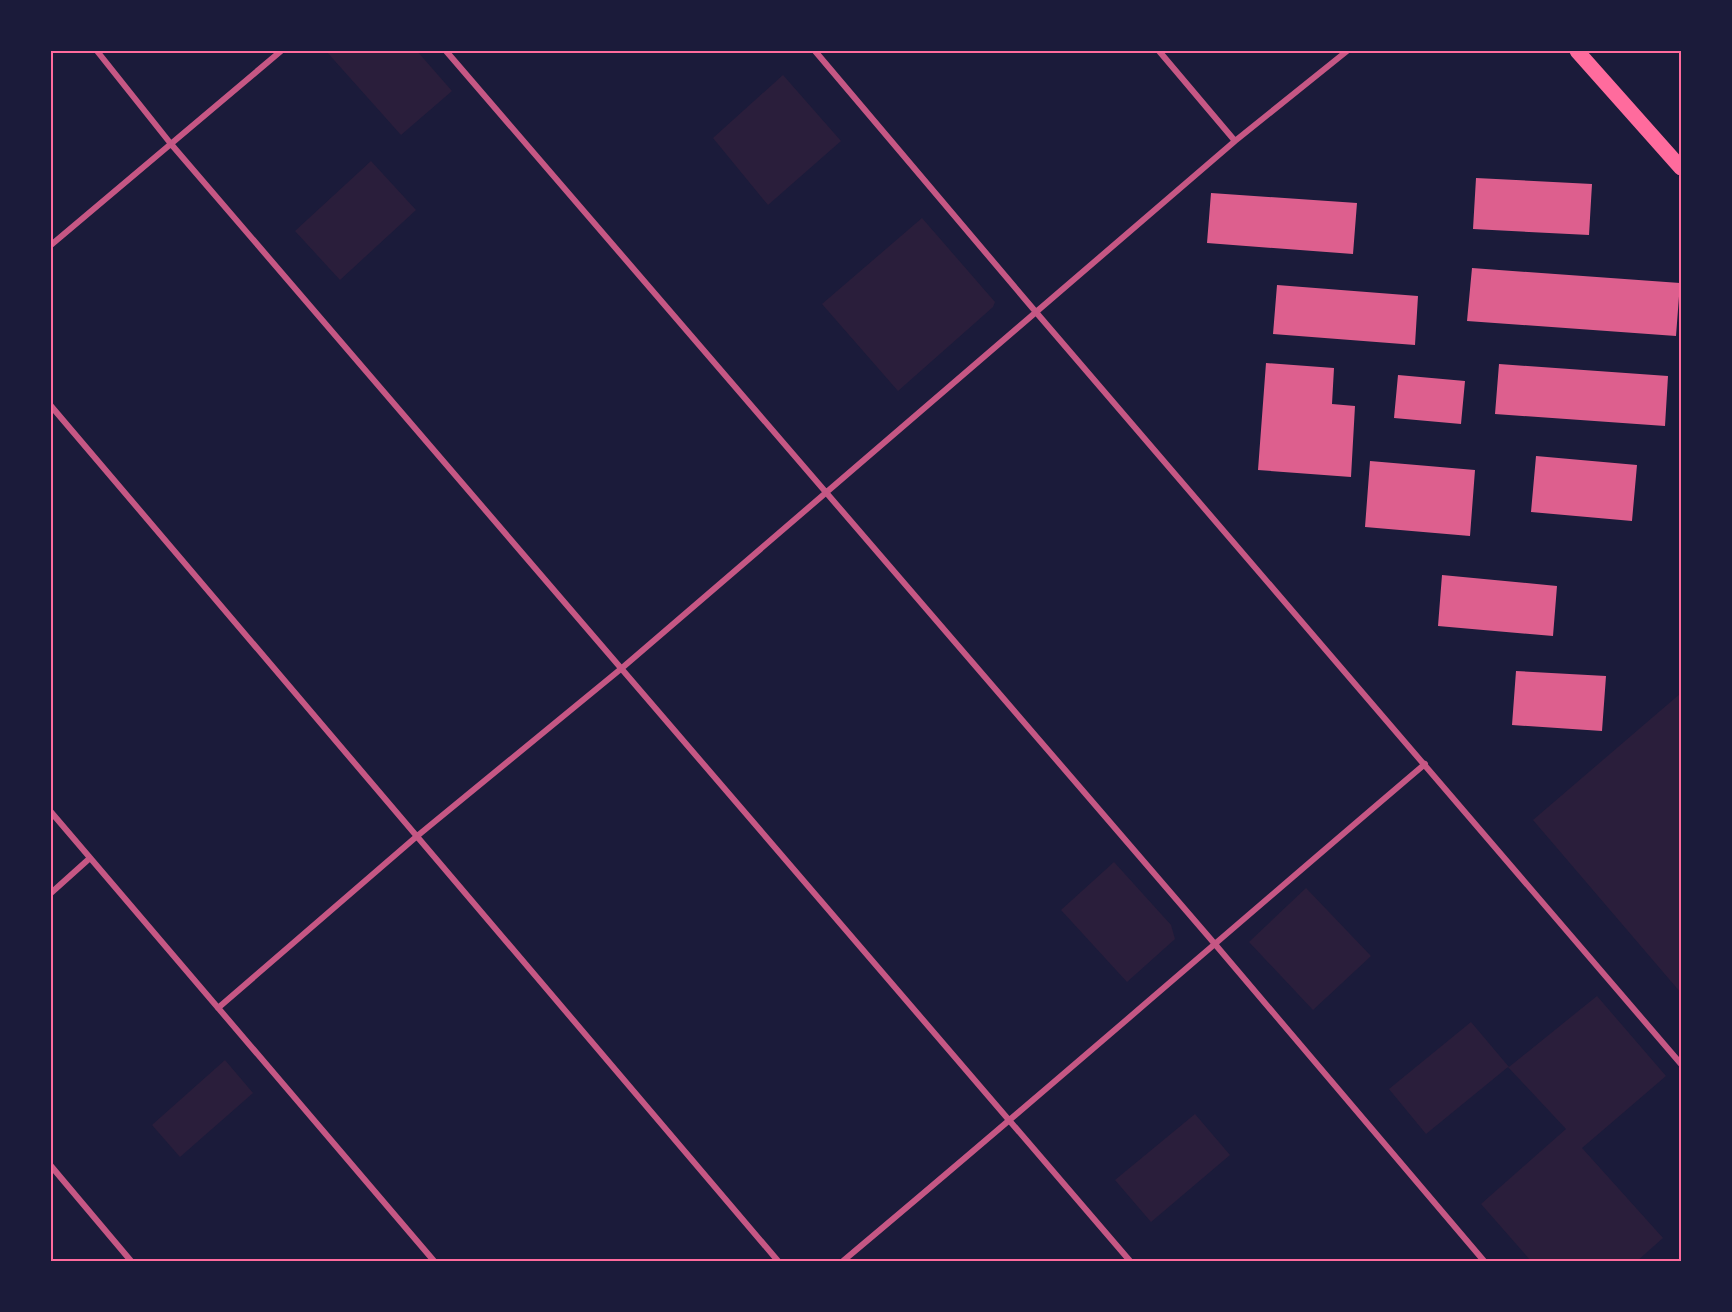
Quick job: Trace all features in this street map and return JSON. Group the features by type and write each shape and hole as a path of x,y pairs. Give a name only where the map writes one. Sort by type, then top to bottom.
{"main road":[{"path":"1577,51 1681,168"}],"street":[{"path":"97,51 171,144 1130,1261"},
{"path":"51,245 281,51"},
{"path":"446,51 1214,943 1484,1261"},
{"path":"815,51 1681,1065"},
{"path":"1159,51 1235,141"},
{"path":"218,1008 416,837 622,668 1235,141 1347,51"},
{"path":"51,406 778,1261"},
{"path":"843,1261 1010,1122 1214,943 1425,764"},
{"path":"51,812 434,1261"},
{"path":"51,892 90,858"},
{"path":"51,1166 131,1261"}],"shaded area":[{"path":"326,51 417,51 452,91 401,135"},
{"path":"783,75 841,141 768,205 713,138"},
{"path":"371,161 416,210 340,280 295,231"},
{"path":"922,218 995,302 993,307 898,391 822,304"},
{"path":"1681,693 1681,993 1533,820"},
{"path":"1114,862 1171,925 1175,939 1127,982 1061,910"},
{"path":"1306,888 1371,956 1313,1010 1249,942"},
{"path":"1597,996 1666,1076 1582,1148 1663,1238 1637,1261 1531,1261 1481,1204 1566,1129 1508,1067 1426,1134 1389,1089 1471,1022 1509,1067"},
{"path":"225,1060 253,1093 180,1157 152,1125"},
{"path":"1195,1114 1230,1155 1151,1222 1115,1180"}],"building":[{"path":"1476,178 1592,184 1589,235 1473,229"},
{"path":"1211,193 1357,203 1353,254 1207,243"},
{"path":"1472,268 1680,283 1676,336 1467,321"},
{"path":"1277,285 1418,296 1415,345 1273,334"},
{"path":"1266,363 1334,368 1332,404 1355,406 1351,477 1258,470"},
{"path":"1499,364 1668,376 1665,426 1495,414"},
{"path":"1398,375 1465,381 1461,424 1394,418"},
{"path":"1536,456 1637,465 1632,521 1531,512"},
{"path":"1370,461 1475,470 1470,536 1365,527"},
{"path":"1442,575 1557,586 1553,636 1438,626"},
{"path":"1516,671 1606,676 1602,731 1512,725"}]}
